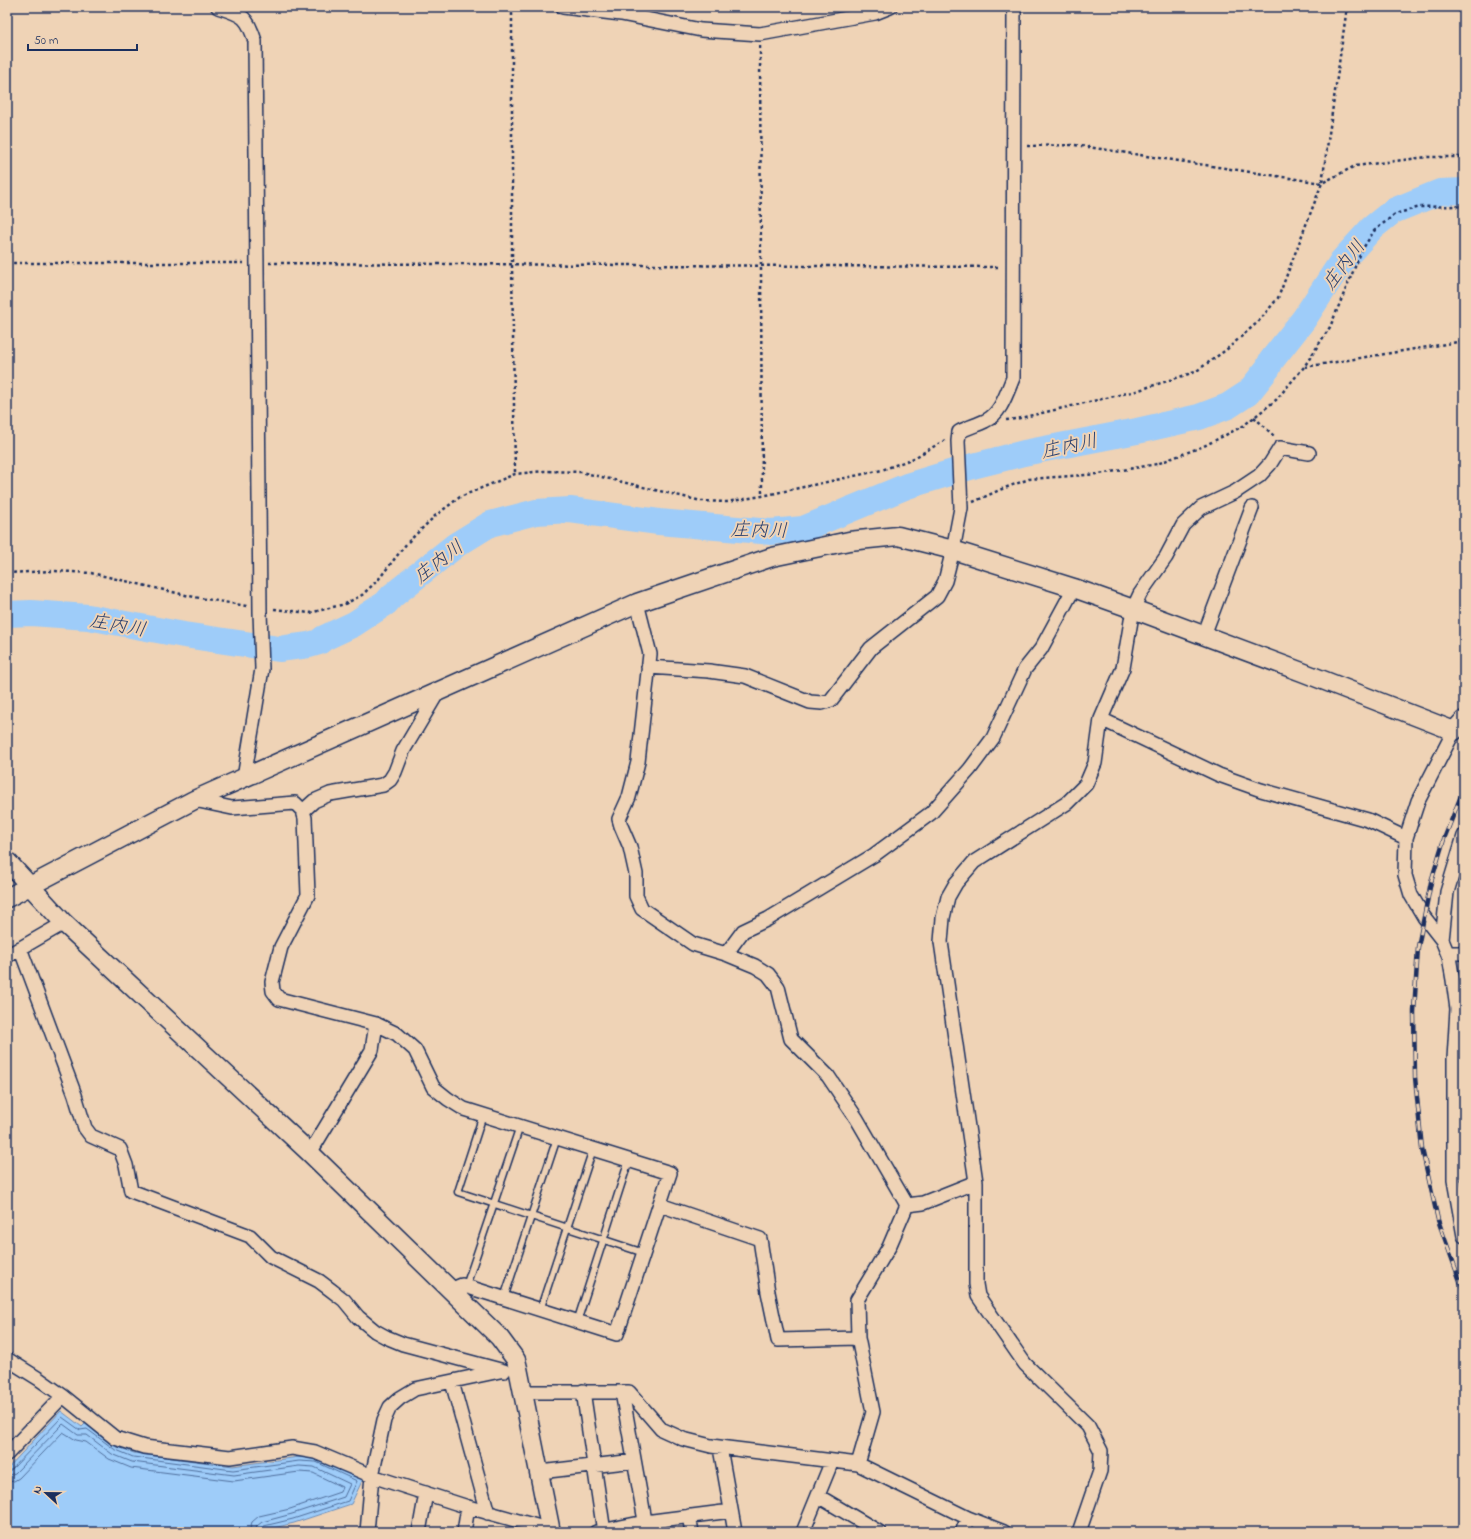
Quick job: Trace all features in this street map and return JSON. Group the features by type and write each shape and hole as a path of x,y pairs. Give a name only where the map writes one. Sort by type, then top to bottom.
{"street":[{"path":"218,7 238,14 245,19 250,26 255,41 260,610 262,669 244,778"},
{"path":"563,7 621,14 701,30 760,34 875,13 890,7"},
{"path":"648,667 709,671 745,676 810,702 822,704 831,700 871,648 937,596 945,581 961,508 959,437 969,427 987,421 996,414 1013,378 1014,7"},
{"path":"1078,1532 1100,1471 1101,1451 1088,1426 1025,1364 978,1296 976,1284 976,1182 941,942 943,918 948,897 956,883 974,862 1067,803 1086,784 1095,764 1101,719 1123,668 1133,609 1140,594 1166,557 1183,525 1201,508 1235,492 1259,476 1270,464 1280,448 1309,453"},
{"path":"1204,635 1252,508"},
{"path":"7,898 194,800 637,603 772,557 849,541 898,536 953,550 1074,588 1302,672 1459,726 1418,801 1406,838 1405,875 1411,895 1424,917 1442,940 1448,953 1453,980 1456,1009 1454,1059 1454,1180 1464,1236"},
{"path":"726,954 743,931 768,919 874,856 931,813 970,769 993,738 1024,669 1041,649 1074,588"},
{"path":"637,603 650,654 638,762 629,797 619,819 630,847 636,874 636,896 642,909 694,944 726,954 755,966 768,974 778,987 791,1039 832,1082 858,1119 908,1205"},
{"path":"303,811 314,801 330,794 383,784 390,780 403,751 438,692"},
{"path":"1101,719 1219,775 1260,790 1368,820 1406,838"},
{"path":"194,800 232,808 295,803 303,811 305,818 308,895 281,947 272,982 273,991 279,999 376,1024 397,1034 415,1050 433,1087 464,1109 670,1173 617,1334 504,1298 458,1288"},
{"path":"1442,940 1447,892 1464,836"},
{"path":"7,861 64,923 310,1153 458,1288 516,1360 511,1369 415,1389 400,1398 390,1407 384,1420 372,1476 367,1532"},
{"path":"7,956 64,923"},
{"path":"7,1359 63,1396 115,1438 144,1447 230,1457 292,1448 315,1452 372,1476 488,1513 509,1526 551,1531 524,1392 511,1369 403,1344 386,1337 375,1331 358,1317 344,1300 332,1290 319,1281 270,1257 250,1236 131,1191 126,1165 120,1149 91,1136 85,1128 75,1095 20,948"},
{"path":"1448,953 1464,953"},
{"path":"310,1153 372,1050 376,1024"},
{"path":"908,1205 923,1203 976,1182"},
{"path":"660,1205 760,1239 768,1292 778,1340 858,1338"},
{"path":"858,1464 873,1412 858,1338 857,1300 889,1247 908,1205"},
{"path":"452,1382 488,1513"},
{"path":"583,1391 594,1465 601,1532 646,1527 689,1516 731,1511"},
{"path":"524,1392 629,1392 661,1429 682,1438 720,1448 858,1464 968,1518 1004,1532"},
{"path":"622,1392 646,1527"},
{"path":"7,1454 63,1396"},
{"path":"720,1448 735,1532"},
{"path":"540,1472 634,1460"},
{"path":"803,1532 832,1461"},
{"path":"419,1532 426,1493"},
{"path":"818,1496 859,1527 879,1532"},
{"path":"464,1532 468,1507"},
{"path":"689,1516 692,1532"},
{"path":"962,1532 968,1518"}],"lane":[{"path":"483,1115 458,1192 644,1253"},
{"path":"458,1288 493,1204 520,1126"},
{"path":"504,1298 557,1138"},
{"path":"540,1310 593,1149"},
{"path":"577,1322 629,1160"}],"path":[{"path":"512,7 512,265 515,474"},
{"path":"987,421 1016,419 1136,391 1195,372 1226,350 1258,322 1278,298 1322,182 1347,7"},
{"path":"760,34 762,496"},
{"path":"1014,146 1075,145 1322,182 1355,166 1427,157 1464,157"},
{"path":"961,508 1002,488 1029,479 1099,474 1157,464 1204,446 1243,426 1276,400 1304,367 1330,327 1362,250 1374,231 1395,214 1420,207 1464,207"},
{"path":"7,263 1014,267"},
{"path":"1304,367 1464,341"},
{"path":"1254,417 1279,441 1280,448"},
{"path":"7,573 54,571 91,573 194,598 260,610 310,613 344,604 362,595 378,580 407,543 435,516 460,497 515,474 544,471 581,472 701,501 727,502 762,496 882,470 914,458 959,437"}],"water":[{"path":"61,1411 82,1427 86,1423 116,1446 134,1453 233,1466 299,1457 317,1458 363,1479 351,1504 294,1523 257,1532 7,1532 7,1469"}],"waterway":[{"name":"庄内川","path":"7,614 31,613 88,617 184,635 279,649 309,645 319,642 324,638 354,624 386,603 392,596 456,545 490,524 536,512 570,510 659,522 771,532 803,529 907,486 973,466 1024,453 1137,431 1199,417 1228,406 1248,393 1304,319 1342,261 1372,228 1393,211 1440,192 1464,191"}],"railway":[{"path":"1464,788 1444,839 1431,882 1418,947 1414,1012 1415,1077 1422,1149 1438,1220 1464,1292"}]}
